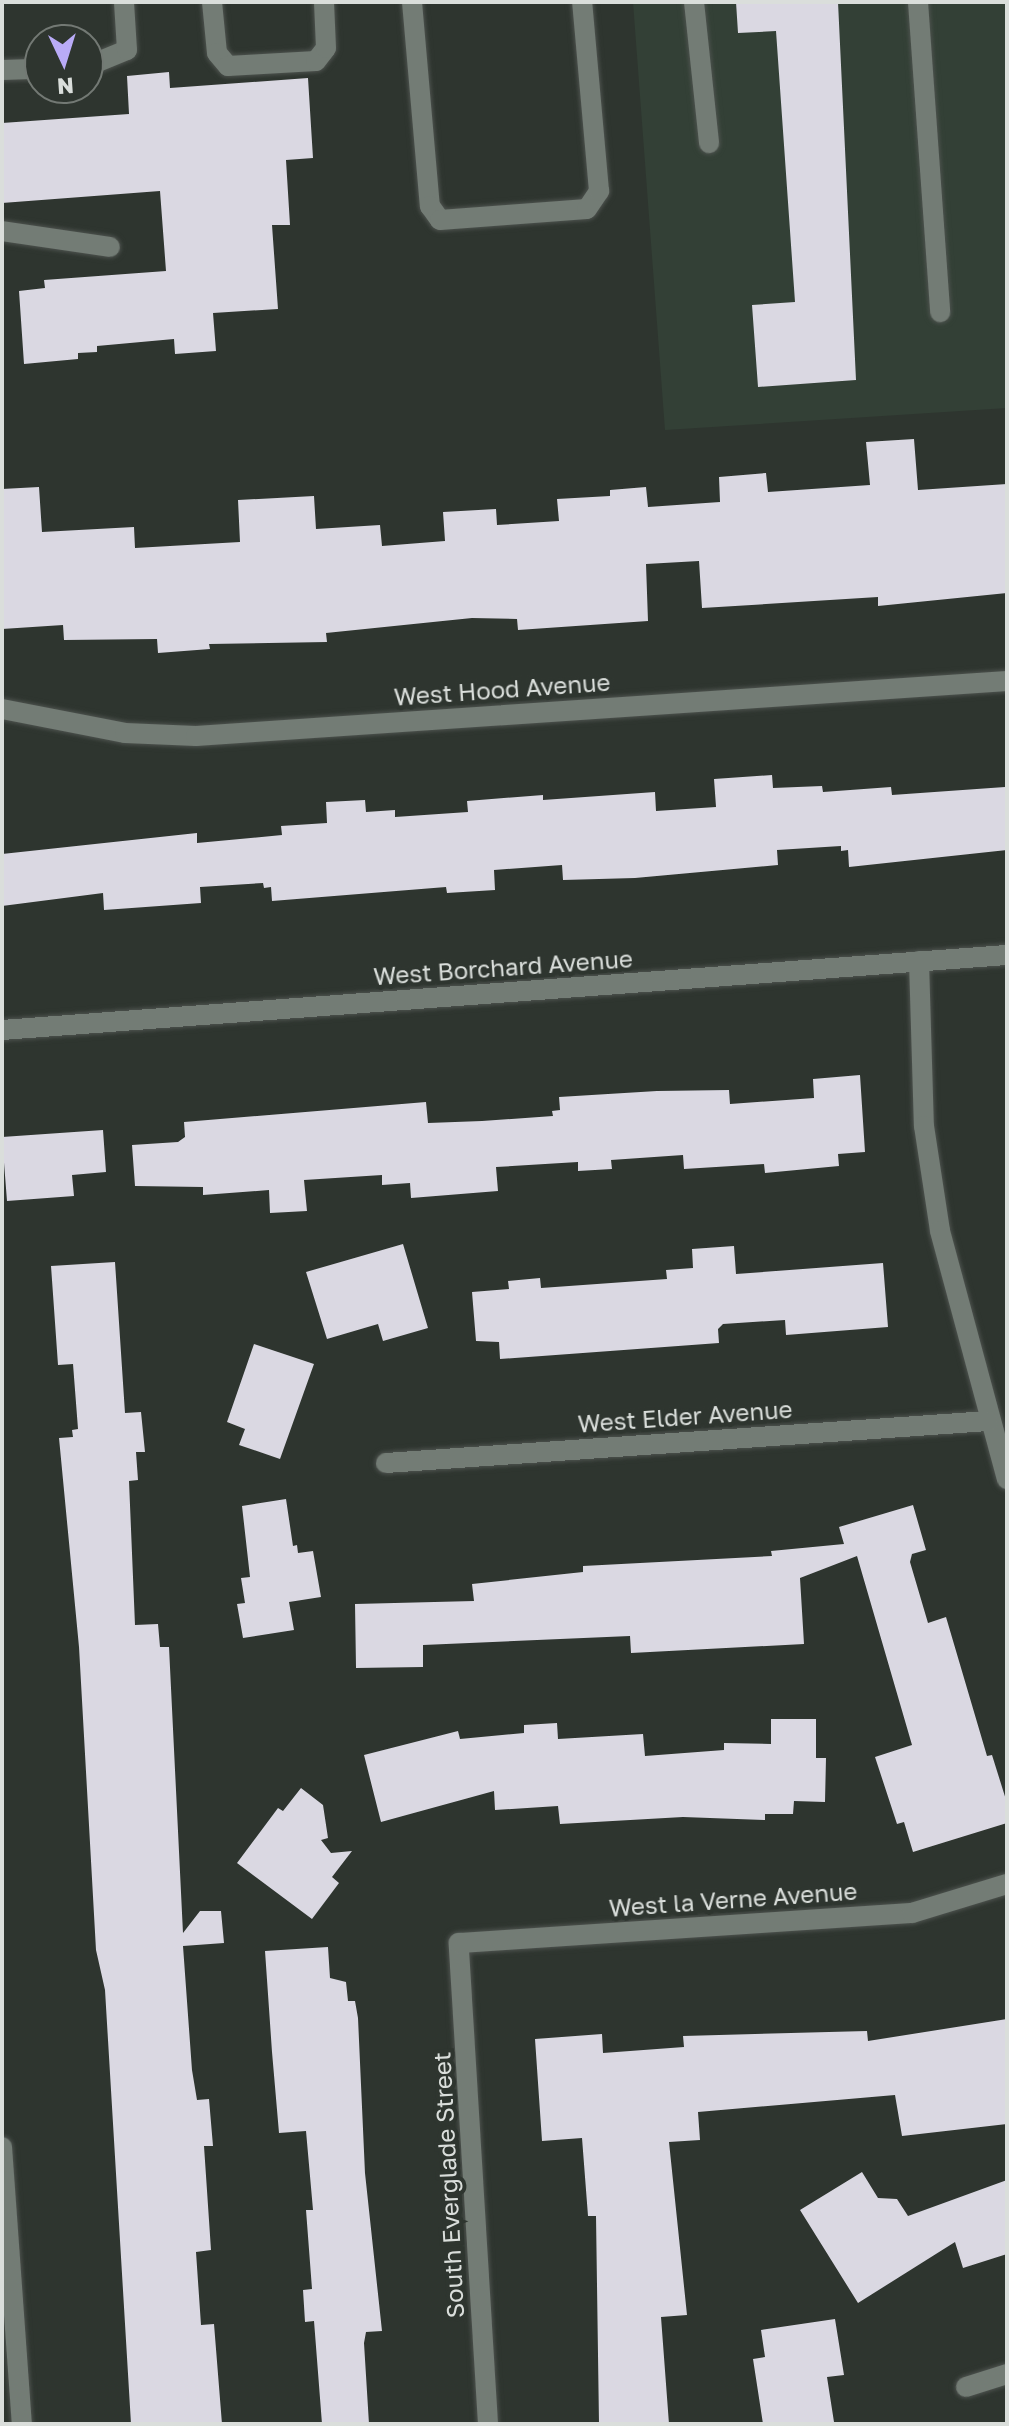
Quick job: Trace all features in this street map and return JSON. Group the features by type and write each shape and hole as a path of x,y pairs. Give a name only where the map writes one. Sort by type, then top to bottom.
{"street":[{"path":"104,59 127,50 124,2"},
{"path":"212,2 217,53 228,66 316,61 326,48 324,2"},
{"path":"412,2 430,206 440,220 587,209 599,191 582,2"},
{"path":"694,2 709,143"},
{"path":"918,2 940,312"},
{"path":"2,70 24,69"},
{"path":"2,231 110,247"},
{"name":"West Hood Avenue","path":"2,709 125,733 196,736 1007,681"},
{"name":"West Borchard Avenue","path":"2,1030 1007,955"},
{"path":"919,961 924,1126 940,1231 988,1421 1007,1479"},
{"name":"West Elder Avenue","path":"386,1463 988,1421"},
{"name":"West la Verne Avenue","path":"459,1943 912,1913 1007,1884"},
{"name":"South Everglade Street","path":"459,1943 488,2424"},
{"path":"2,2147 6,2266 22,2424"},
{"path":"966,2387 1007,2374"}],"shaded area":[{"path":"633,2 1007,2 1007,408 665,430"}],"building":[{"path":"736,2 838,2 856,380 758,387 752,305 795,302 776,31 738,33"},
{"path":"169,72 170,88 308,78 313,158 286,160 290,225 272,225 278,309 213,313 216,351 175,354 174,339 97,346 97,352 78,353 78,359 24,364 19,291 45,288 44,280 166,271 160,191 2,203 2,123 129,114 127,76"},
{"path":"914,439 918,490 1007,484 1007,593 878,606 878,597 702,608 699,561 646,564 648,621 518,630 517,619 472,618 326,633 327,642 209,644 210,649 158,653 157,639 64,640 63,625 2,629 2,489 39,487 42,532 134,527 135,548 240,542 238,500 314,496 316,529 380,525 382,546 445,541 443,512 496,509 497,525 559,521 557,499 610,496 610,490 646,487 648,507 720,502 719,477 766,473 768,492 870,485 866,442"},
{"path":"772,775 773,788 822,786 823,792 891,787 892,795 1005,787 1007,850 849,867 848,850 841,851 841,846 777,850 778,865 635,878 563,880 562,865 494,870 495,890 447,893 446,887 272,901 271,887 264,888 263,883 200,887 201,903 104,910 103,893 2,906 2,854 197,833 197,843 282,835 281,826 327,823 326,802 365,800 366,812 395,810 395,817 468,812 467,801 543,795 543,800 655,792 656,811 716,807 714,779"},
{"path":"860,1075 865,1152 838,1154 839,1166 765,1173 764,1164 684,1169 683,1155 611,1160 612,1169 578,1171 578,1162 496,1167 498,1191 411,1198 410,1183 382,1185 382,1175 304,1180 307,1211 270,1213 269,1190 203,1195 203,1187 135,1186 132,1145 178,1142 185,1137 184,1122 426,1102 428,1123 482,1121 553,1116 552,1111 560,1110 559,1097 657,1091 729,1090 730,1104 814,1098 813,1079"},
{"path":"103,1130 106,1172 72,1175 74,1196 7,1201 2,1137"},
{"path":"403,1244 428,1328 383,1341 378,1324 327,1339 306,1272"},
{"path":"734,1246 736,1274 883,1263 888,1327 786,1335 785,1320 723,1324 718,1329 719,1343 500,1359 499,1342 476,1341 472,1292 509,1289 508,1281 540,1278 541,1288 667,1279 666,1270 693,1268 692,1249"},
{"path":"115,1262 125,1413 141,1412 145,1452 136,1452 138,1480 129,1481 135,1625 158,1624 160,1647 169,1647 183,1933 200,1911 221,1911 224,1943 183,1946 192,2070 197,2100 209,2099 213,2146 204,2146 211,2250 196,2252 201,2325 214,2324 222,2424 131,2424 105,1990 96,1950 79,1647 59,1438 73,1437 72,1430 78,1429 73,1364 58,1365 51,1266"},
{"path":"254,1344 314,1364 280,1459 239,1445 245,1429 227,1422"},
{"path":"286,1499 293,1546 297,1545 298,1553 313,1551 321,1597 289,1602 294,1630 243,1638 237,1604 245,1603 241,1578 250,1577 242,1506"},
{"path":"913,1505 926,1550 912,1554 910,1562 928,1623 946,1617 987,1756 992,1755 1007,1803 1007,1823 913,1852 904,1822 897,1824 875,1757 912,1745 857,1556 800,1578 804,1644 631,1653 630,1636 423,1645 423,1667 356,1668 355,1604 474,1601 472,1584 583,1572 583,1566 772,1556 771,1551 844,1544 839,1527"},
{"path":"771,1719 816,1719 816,1758 826,1758 825,1802 794,1801 793,1814 765,1814 765,1820 683,1817 560,1824 558,1806 495,1810 494,1791 381,1822 364,1755 458,1731 460,1739 524,1733 524,1725 557,1723 558,1739 643,1734 645,1756 724,1750 724,1743 771,1744"},
{"path":"301,1788 323,1805 328,1838 321,1840 331,1853 352,1851 332,1877 339,1883 312,1919 237,1863 278,1808 283,1811"},
{"path":"328,1947 330,1978 346,1982 348,2001 355,2001 358,2018 365,2173 382,2331 366,2332 364,2343 369,2424 322,2424 314,2321 305,2322 303,2290 312,2289 306,2210 313,2210 306,2131 279,2133 272,2052 265,1951"},
{"path":"1007,2019 1007,2124 902,2136 895,2095 698,2112 700,2140 669,2142 687,2315 661,2317 669,2424 599,2424 596,2216 588,2216 582,2138 542,2141 535,2039 602,2034 603,2053 684,2047 683,2036 867,2031 868,2041"},
{"path":"862,2172 878,2198 897,2199 908,2216 1007,2180 1007,2254 963,2268 955,2242 858,2303 800,2210"},
{"path":"835,2319 844,2375 827,2377 834,2422 763,2424 753,2359 765,2357 761,2330"}]}
